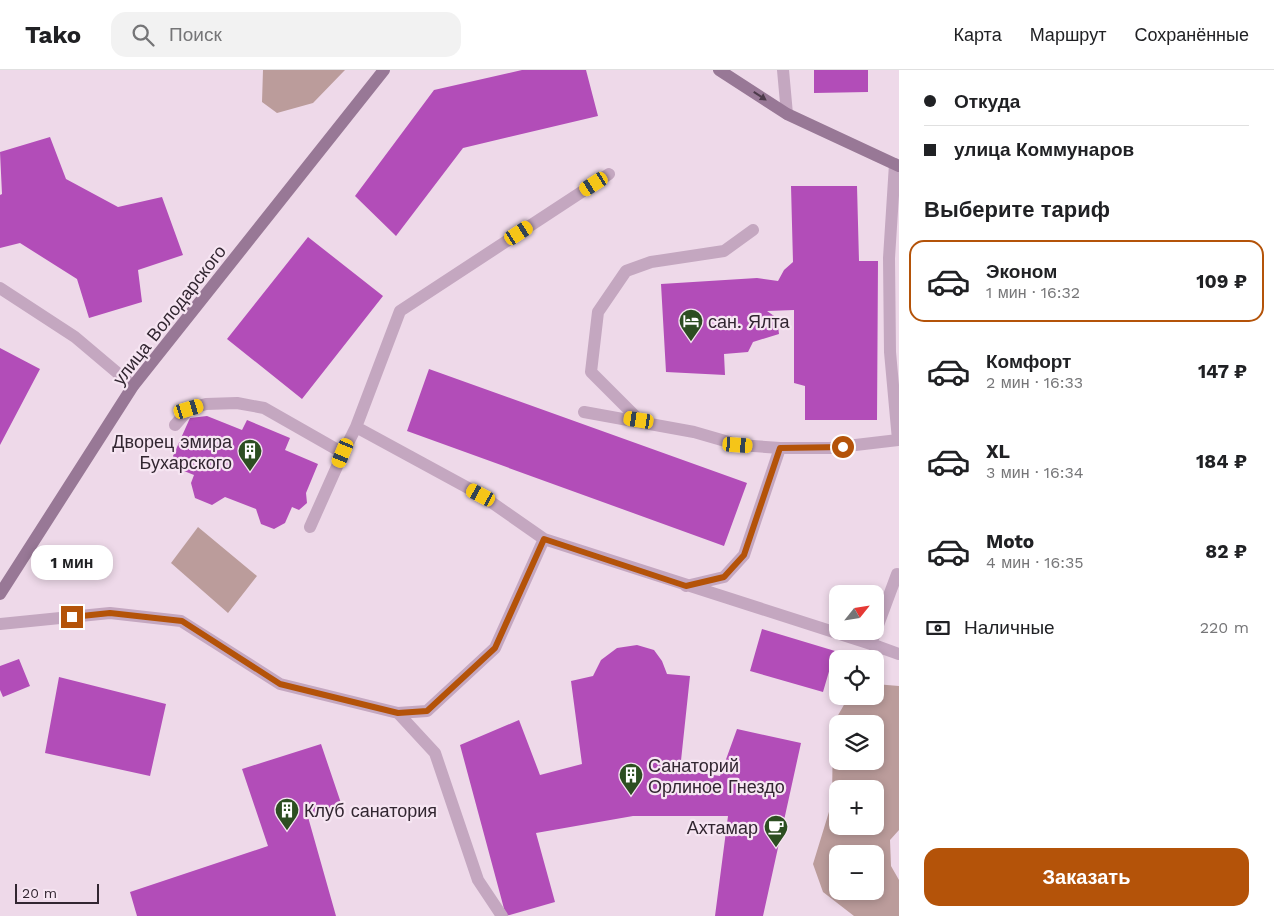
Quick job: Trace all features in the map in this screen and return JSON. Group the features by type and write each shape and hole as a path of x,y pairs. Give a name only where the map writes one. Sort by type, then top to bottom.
{"main road":[{"name":"улица Володарского","path":"0,594 133,386 384,70"},
{"path":"719,70 787,114 897,165"}],"street":[{"path":"783,70 787,114"},
{"path":"584,412 639,420 694,432 738,445 780,448 830,448 898,440 890,352 889,258 897,165"},
{"path":"310,526 356,427 400,310 609,174"},
{"path":"639,420 591,372 598,312 626,271 651,262 724,251 753,230"},
{"path":"0,288 75,337 133,386"},
{"path":"175,425 189,409 206,404 237,403 264,408 343,453"},
{"path":"356,427 481,495 544,539 899,654"},
{"path":"686,586 724,577 744,555 780,448"},
{"path":"0,624 110,613 182,621 280,684 398,713 427,711 495,648 544,539"},
{"path":"871,644 898,573"},
{"path":"398,713 435,753 478,880 502,916"}],"shaded area":[{"path":"263,70 345,70 313,103 277,113 262,102"},
{"path":"198,527 257,576 228,613 171,563"},
{"path":"884,685 899,686 899,830 890,840 891,866 899,880 899,916 854,916 833,900 884,900 884,845 829,845 829,897 823,892 813,864 829,812 829,835 884,835 884,780 832,780 832,770 884,770 884,715 838,715 844,705 884,705"}],"building":[{"path":"522,70 586,70 598,116 463,148 396,236 355,196 434,90"},
{"path":"814,70 868,70 868,92 814,93"},
{"path":"50,137 66,179 118,207 162,197 183,255 138,270 142,302 89,318 77,279 20,243 0,248 0,195 2,194 0,152"},
{"path":"791,186 857,186 859,261 878,261 877,420 805,420 805,386 794,383 794,310 767,311 777,318 779,334 753,342 748,352 724,354 725,375 666,372 661,284 757,278 778,281 784,270 793,262"},
{"path":"308,237 383,296 302,399 227,339"},
{"path":"0,348 40,369 0,445"},
{"path":"429,369 747,483 724,546 407,431"},
{"name":"Дворец эмира Бухарского","path":"207,416 242,430 247,420 290,438 285,450 318,464 306,493 307,503 299,510 292,507 285,523 274,529 261,524 256,509 225,497 212,505 195,498 191,483 194,475 179,469 173,456 190,418"},
{"path":"762,629 832,650 829,650 829,672 823,692 750,671"},
{"name":"Санаторий Орлиное Гнездо","path":"637,645 654,650 662,661 667,674 690,676 680,770 720,776 737,729 801,743 763,916 715,916 728,816 633,816 536,833 555,902 506,916 460,745 519,720 540,775 582,764 571,681 593,676 601,660 617,648"},
{"path":"19,659 30,686 3,697 0,690 0,666"},
{"path":"59,677 166,704 150,776 45,753"},
{"name":"Клуб санатория","path":"321,744 342,806 308,817 336,916 137,916 130,892 268,846 242,769"}],"place":[{"name":"сан. Ялта","path":"691,342"},
{"name":"Дворец эмира Бухарского","path":"250,472"},
{"name":"Санаторий Орлиное Гнездо","path":"631,796"},
{"name":"Клуб санатория","path":"287,831"},
{"name":"Ахтамар","path":"776,848"}],"route":[{"path":"72,617 110,613 182,621 280,684 398,713 427,711 495,648 544,539 686,586 724,577 744,555 780,448 843,447"}]}
